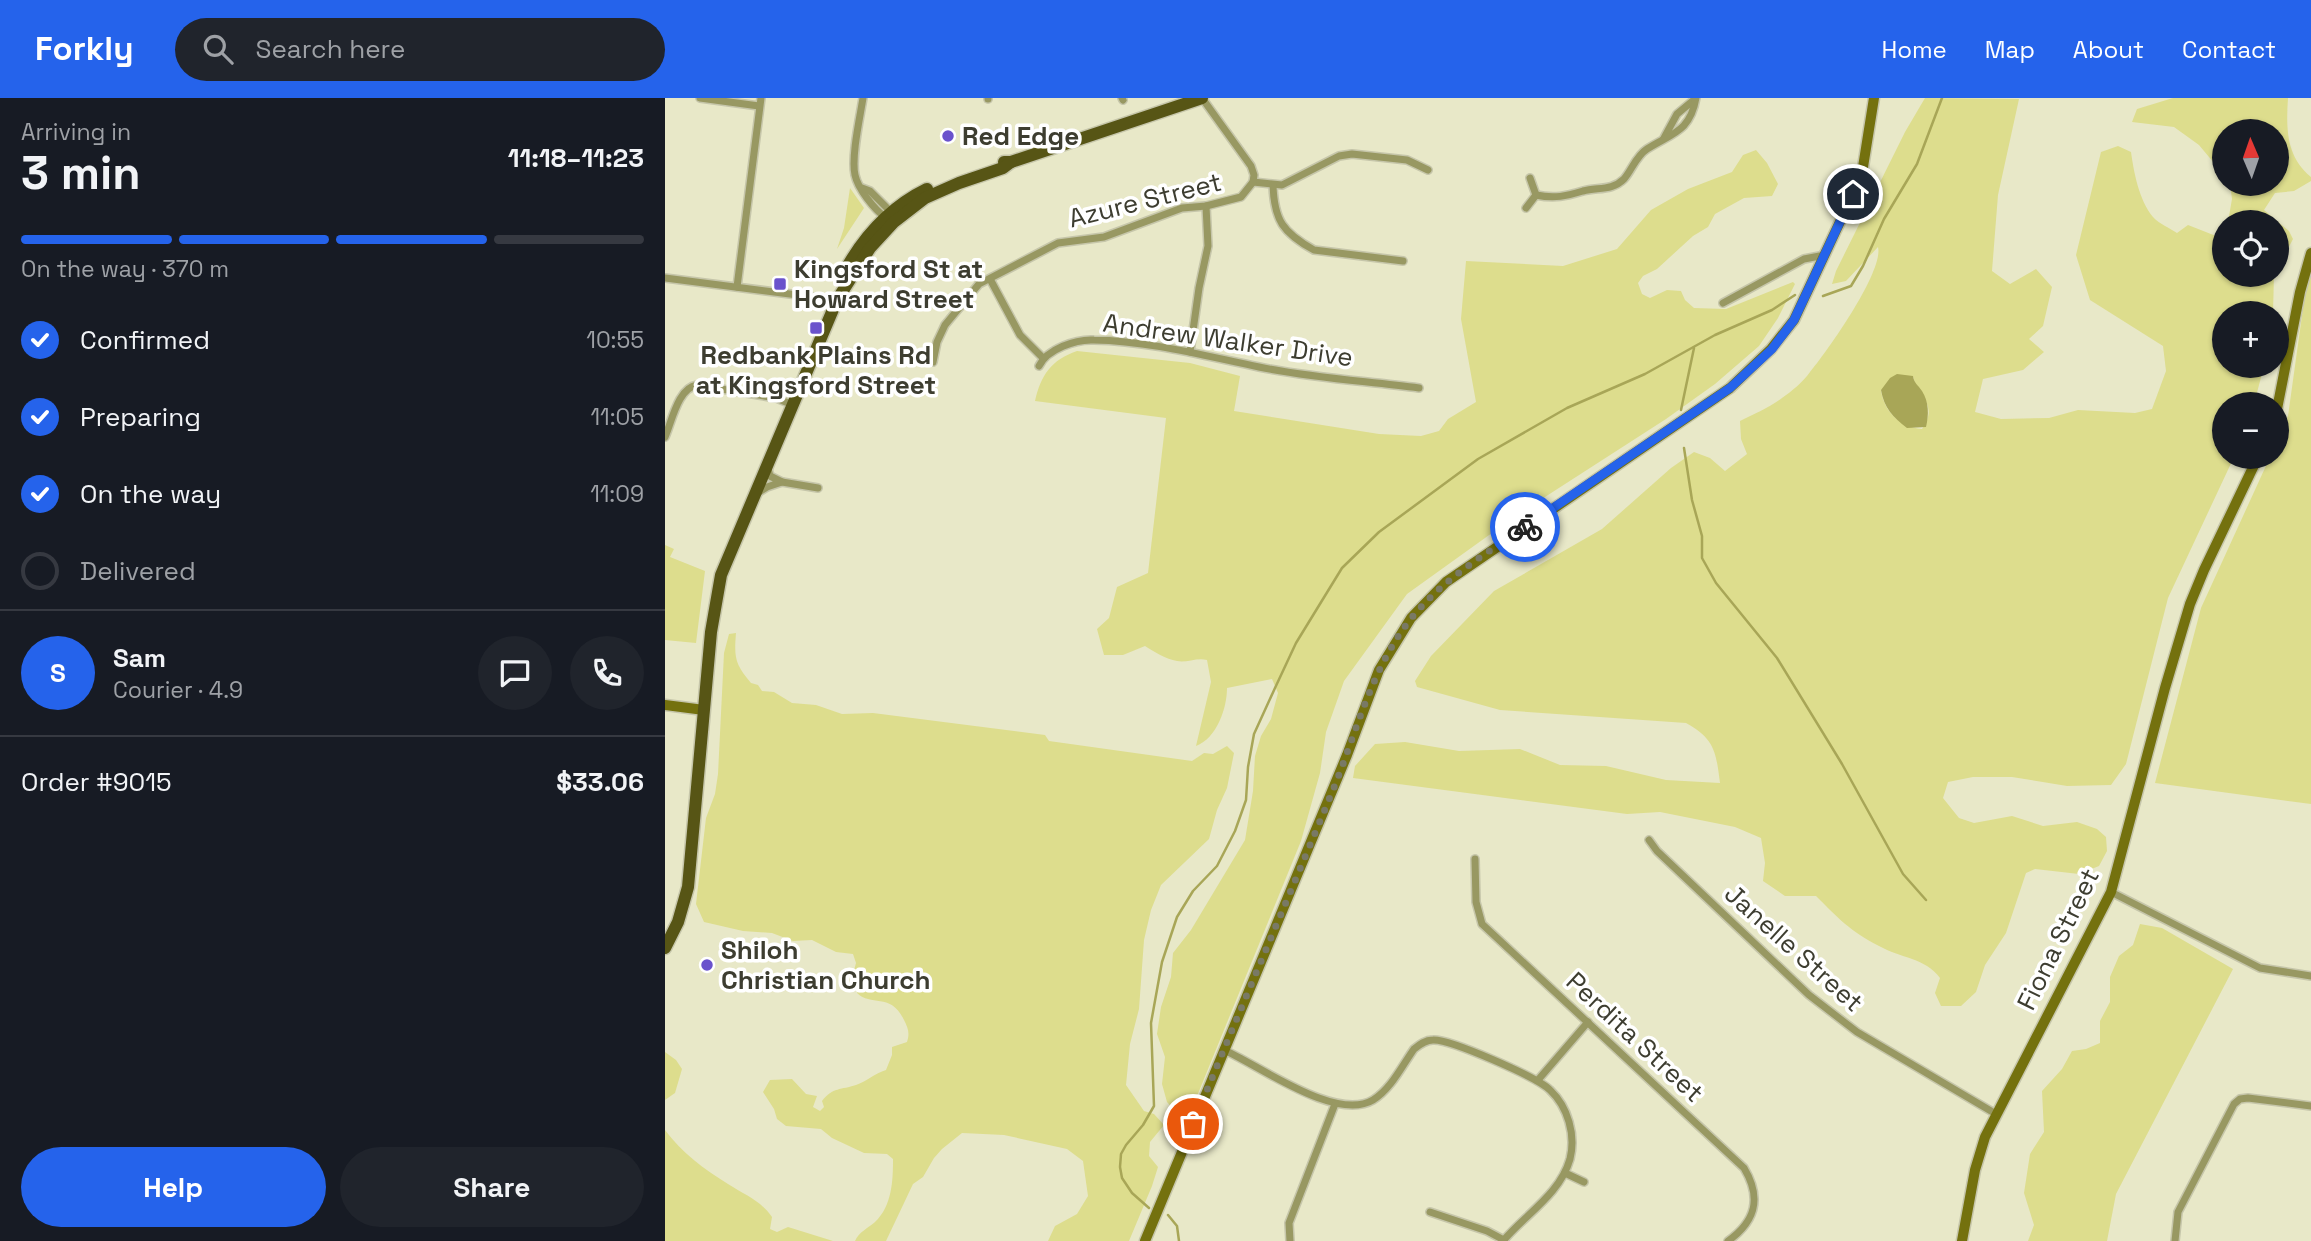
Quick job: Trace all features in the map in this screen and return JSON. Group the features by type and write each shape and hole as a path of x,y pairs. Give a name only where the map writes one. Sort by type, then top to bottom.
{"main road":[{"path":"665,948 678,922 688,887 715,599 721,575 837,300 838,283 853,254 870,231 890,217 950,186 1003,168 1011,162 1202,98"}],"street":[{"path":"700,98 760,102 737,287"},
{"path":"863,98 854,174 864,196 890,217"},
{"name":"Azure Street","path":"933,362 937,342 954,312 979,284 1058,243 1104,237 1182,208 1206,206 1241,197 1253,182 1251,166 1202,98"},
{"path":"1664,139 1678,114 1696,98"},
{"path":"1536,195 1564,198 1583,191 1616,185 1625,178 1641,154 1680,130 1688,122 1693,114 1696,98"},
{"path":"1145,1241 1347,755 1379,670 1397,639 1424,603 1446,582 1730,388 1750,371 1794,320 1853,194 1863,167 1874,98"},
{"path":"1253,182 1273,185 1287,183 1345,154 1407,160 1429,170"},
{"path":"1530,178 1536,195"},
{"path":"1273,185 1274,208 1281,224 1302,243 1314,250 1403,261"},
{"path":"1526,208 1536,195"},
{"path":"1190,352 1208,246 1206,206"},
{"path":"2280,392 2300,292 2311,253"},
{"path":"1723,303 1804,259 1825,255"},
{"path":"665,278 837,300"},
{"path":"991,279 1020,335 1043,358 1039,366"},
{"name":"Andrew Walker Drive","path":"1043,358 1078,342 1093,340 1190,352 1259,367 1419,388"},
{"path":"665,437 684,392 690,386 776,398 793,405"},
{"path":"768,464 770,476 782,482 818,488"},
{"name":"Fiona Street","path":"1962,1241 1975,1170 1985,1137 2111,892 2178,640 2204,570 2252,469"},
{"path":"754,495 782,482"},
{"path":"665,705 704,710"},
{"name":"Janelle Street","path":"1649,840 1657,851 1809,995 1857,1032 1996,1114"},
{"name":"Perdita Street","path":"1475,859 1476,902 1482,924 1744,1168 1752,1182 1755,1203 1750,1218 1741,1231 1728,1241"},
{"path":"2111,892 2260,968 2311,976"},
{"path":"1538,1080 1588,1021"},
{"path":"1224,1050 1313,1096 1335,1104 1358,1106 1373,1100 1386,1089 1414,1049 1434,1040 1520,1071 1538,1080 1556,1097 1568,1117 1572,1135 1571,1156 1565,1173 1556,1188 1504,1240 1430,1212"},
{"path":"2175,1241 2178,1212 2234,1104 2240,1099 2248,1098 2311,1106"},
{"path":"1290,1241 1289,1223 1335,1104"},
{"path":"1565,1173 1584,1182"}],"shaded area":[{"path":"1925,98 2019,99 1998,195 1992,271 2010,284 2036,269 2052,287 2043,326 2029,339 2044,352 2023,370 1983,379 1975,412 2001,419 2049,418 2078,410 2135,413 2152,409 2166,371 2163,346 2090,300 2076,255 2101,152 2118,146 2131,152 2144,203 2161,224 2177,233 2188,225 2212,234 2212,287 2274,287 2273,301 2212,301 2212,378 2261,378 2257,392 2212,392 2212,469 2228,469 2168,598 2126,764 2111,785 2067,786 2012,777 1973,777 1948,782 1943,798 1959,818 1974,823 2012,816 2043,826 2077,822 2097,829 2106,837 2107,851 2099,866 2079,874 2035,869 2026,873 2006,933 1985,965 1976,992 1961,1006 1941,1006 1935,993 1940,978 1928,966 1887,950 1860,935 1816,896 1785,896 1763,881 1765,863 1761,838 1735,827 1660,812 1627,814 1353,778 1355,766 1375,744 1405,742 1459,751 1520,749 1560,765 1606,766 1666,780 1720,783 1712,747 1703,735 1686,723 1500,710 1417,687 1415,681 1431,656 1494,591 1602,529 1671,468 1694,452 1710,458 1725,471 1747,454 1741,439 1740,421 1793,389 1818,362 1864,292 1877,258 1878,247 1846,281 1832,284 1905,132","holes":["1913,376 1929,413 1927,420 1922,429 1914,428 1894,417 1881,390"]},
{"path":"2173,98 2288,98 2287,119 2212,119 2212,161 2199,145 2174,127 2132,122 2137,109"},
{"path":"2289,141 2297,160 2311,177 2311,181 2289,192"},
{"path":"1756,150 1767,163 1778,184 1772,196 1744,198 1715,214 1708,227 1693,236 1657,269 1643,276 1638,283 1642,294 1650,298 1667,290 1681,291 1685,300 1694,308 1726,309 1793,282 1795,284 1778,318 1759,346 1715,384 1666,419 1517,515 1407,594 1344,681 1326,732 1320,773 1301,841 1195,1101 1183,1126 1177,1132 1172,1122 1176,1112 1167,1102 1162,1084 1165,1057 1157,1034 1161,1007 1171,977 1173,953 1191,930 1245,840 1253,791 1255,756 1261,736 1271,719 1278,693 1272,679 1227,688 1219,722 1210,736 1196,746 1211,682 1207,660 1177,661 1145,646 1123,655 1104,655 1097,629 1109,618 1117,587 1148,573 1166,418 1035,401 1044,376 1060,359 1077,351 1190,363 1240,376 1234,411 1379,434 1421,436 1439,431 1448,419 1476,402 1461,319 1466,261 1563,266 1617,249 1651,210 1688,189 1732,172 1743,155"},
{"path":"850,188 864,208 837,249 844,228"},
{"path":"2232,196 2273,196 2264,210 2230,210"},
{"path":"2289,231 2293,239 2289,247"},
{"path":"2311,276 2311,804 2155,783 2201,608 2265,469 2289,469 2289,409 2306,287"},
{"path":"1897,374 1913,376 1922,391 1928,409 1926,427 1907,428 1887,407 1881,390 1890,378"},
{"path":"665,545 674,549 670,557 705,571 696,643 665,640"},
{"path":"736,633 737,660 751,683 758,685 762,691 774,692 792,703 816,705 842,714 873,713 1045,735 1049,741 1192,761 1204,753 1213,754 1227,746 1234,753 1227,788 1217,810 1209,839 1161,885 1151,910 1144,940 1139,1009 1130,1044 1126,1085 1144,1111 1154,1114 1164,1125 1150,1142 1149,1156 1158,1167 1129,1241 1048,1241 1055,1226 1077,1214 1088,1196 1083,1161 1067,1149 1004,1135 962,1133 942,1149 923,1177 913,1184 886,1241 855,1241 881,1216 885,1208 892,1184 893,1159 887,1154 864,1153 832,1138 821,1129 786,1126 777,1119 763,1092 770,1080 792,1079 806,1094 817,1096 813,1107 820,1111 824,1107 822,1101 830,1093 860,1084 886,1070 892,1047 907,1042 908,1031 899,1011 893,1006 857,993 859,982 853,974 856,963 853,954 836,952 812,940 793,941 772,933 743,931 704,922 696,904 706,818 715,794 718,774 724,653 729,634"},
{"path":"2140,924 2162,928 2233,969 2116,1194 2107,1241 2028,1241 2034,1225 2024,1193 2030,1154 2044,1132 2042,1091 2062,1069 2072,1051 2100,1043 2100,1021 2110,1002 2110,977 2119,956 2133,945"},
{"path":"665,1052 676,1060 682,1069 675,1093 665,1100"},
{"path":"665,1130 702,1166 762,1206 772,1217 770,1229 777,1232 788,1227 833,1241 665,1241"}],"waterway":[{"path":"1823,296 1851,286 1884,219 1917,164 1942,98"},
{"path":"1149,1208 1132,1193 1122,1178 1120,1167 1121,1154 1126,1145 1143,1125 1154,1106 1151,1023 1162,962 1177,917 1193,891 1217,866 1235,831 1246,800 1254,734 1296,643 1342,568 1379,532 1478,459 1567,408 1645,374 1715,335 1772,310 1795,295"},
{"path":"1681,410 1694,348"},
{"path":"1684,448 1692,500 1702,536 1702,558 1716,583 1777,658 1842,764 1903,874 1926,900"},
{"path":"1168,1215 1177,1226 1179,1241"}],"way so far":[{"path":"1193,1124 1347,755 1379,670 1411,618 1424,603 1446,582 1525,527"}],"place":[{"name":"Red Edge","path":"948,136"},
{"name":"Kingsford St at Howard Street","path":"780,284"},
{"name":"Redbank Plains Rd at Kingsford Street","path":"816,328"},
{"name":"Shiloh Christian Church","path":"707,965"}],"route":[{"path":"1525,527 1730,388 1772,349 1794,320 1853,194"}]}
